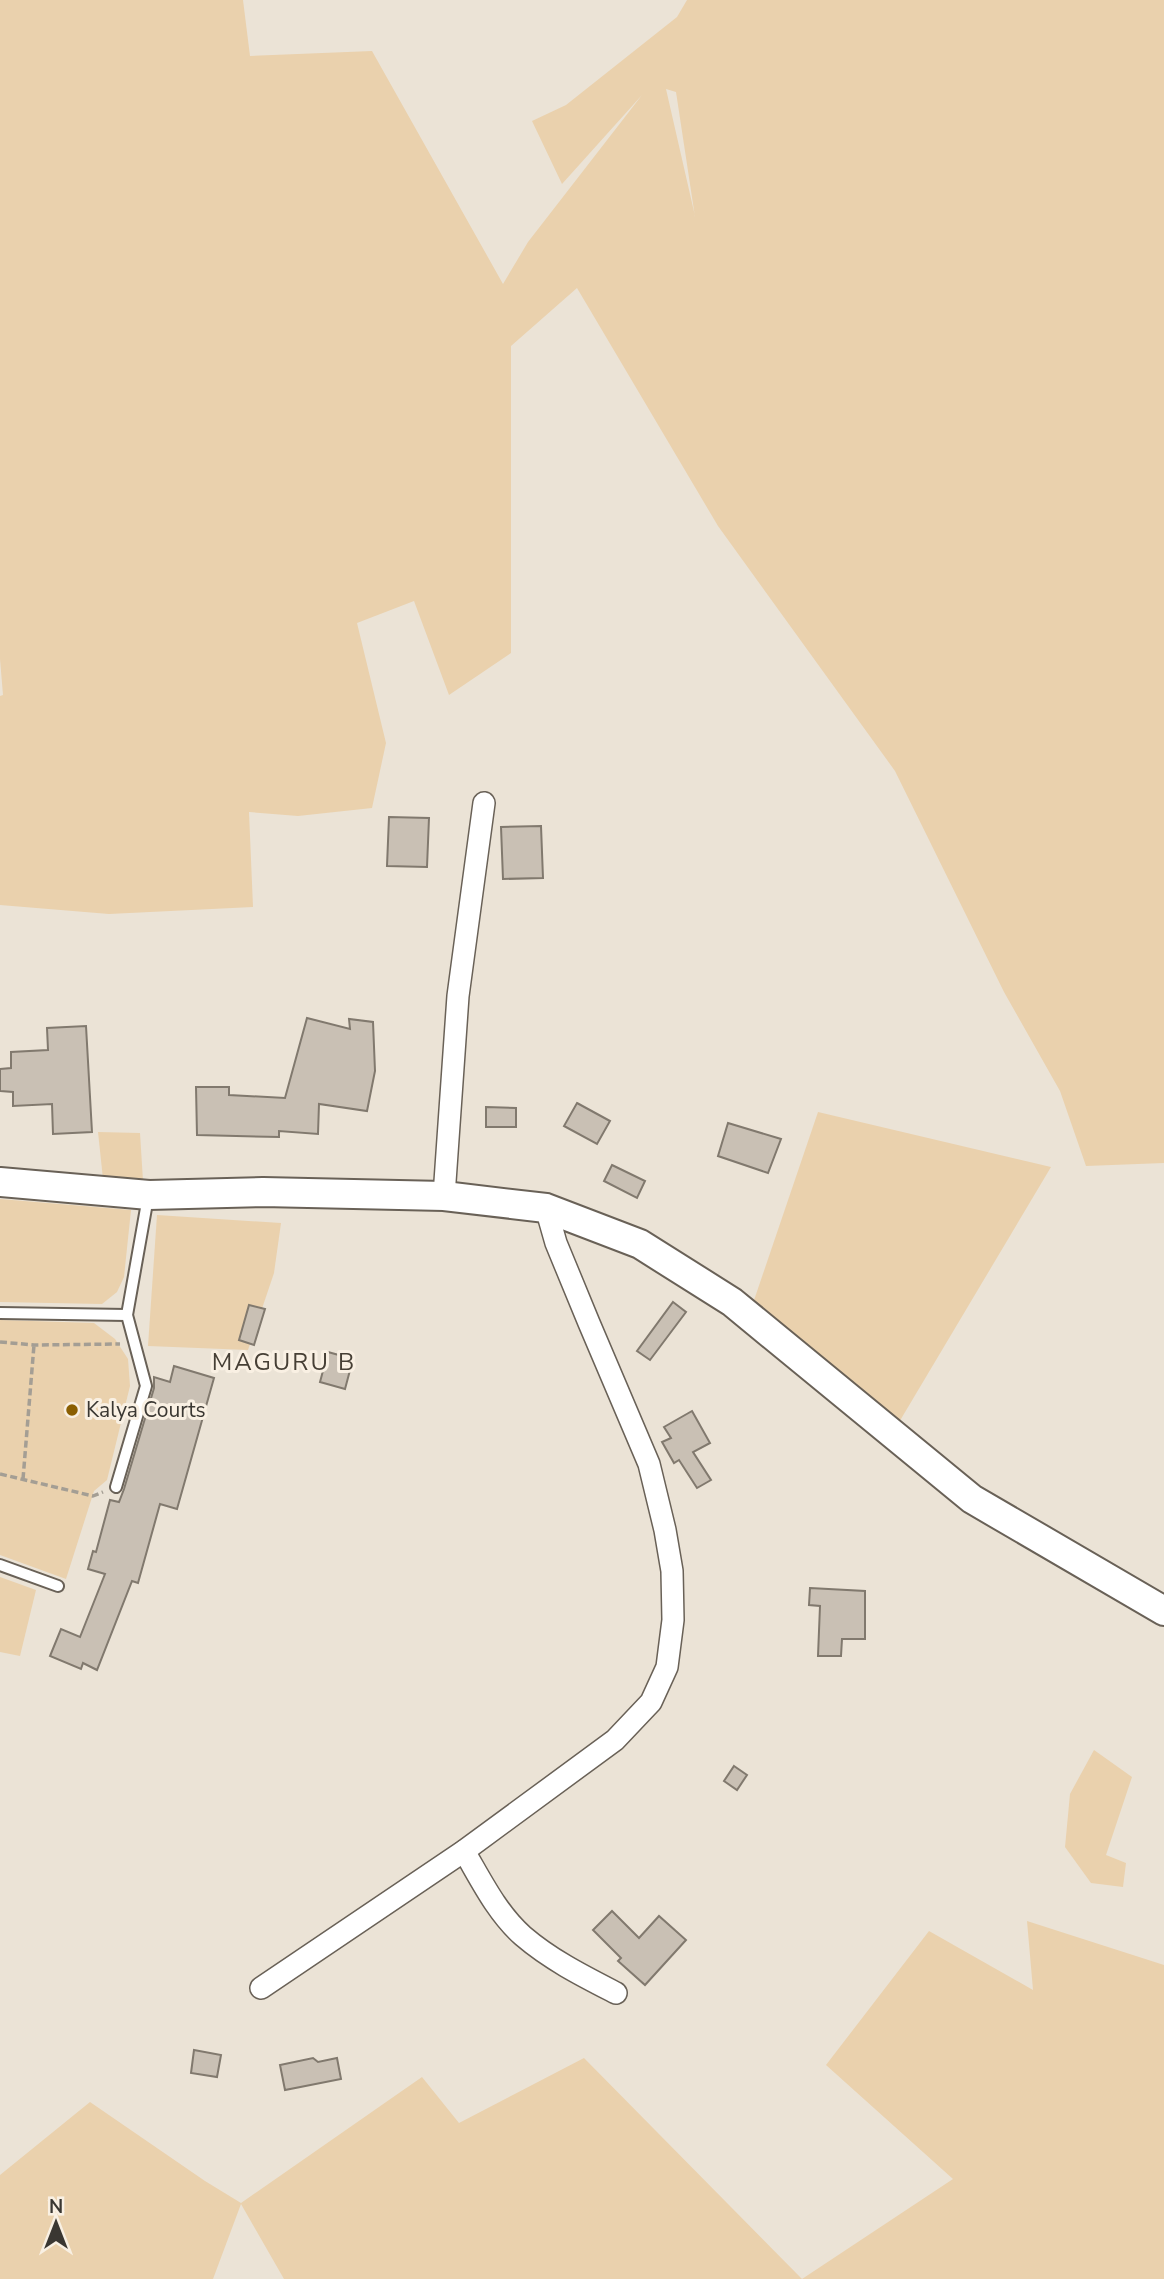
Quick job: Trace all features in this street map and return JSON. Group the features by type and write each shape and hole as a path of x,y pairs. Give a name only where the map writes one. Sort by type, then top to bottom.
{"street":[{"path":"444,1196 458,996 484,803"},
{"path":"0,1182 149,1195 263,1192 444,1196 546,1208 640,1244 732,1303 972,1499 1164,1611"},
{"path":"261,1988 464,1851 614,1741 651,1702 667,1667 673,1620 672,1571 649,1464 556,1243 546,1208"},
{"path":"464,1851 495,1903 522,1935 565,1966 615,1993"}],"lane":[{"path":"116,1487 146,1386 127,1315 149,1195"},
{"path":"0,1313 127,1315"},
{"path":"0,1565 58,1586"}],"path":[{"path":"0,1342 34,1345 135,1344"},
{"path":"23,1479 34,1345"},
{"path":"0,1474 93,1496 116,1487"}],"shaded area":[{"path":"0,0 243,0 250,56 372,51 503,284 528,242 642,95 562,184 532,121 566,105 677,17 687,0 1164,0 1164,1163 1086,1166 1060,1091 1004,992 895,771 718,526 577,288 511,346 511,653 449,695 414,601 357,623 386,743 372,808 298,816 249,812 253,907 109,914 0,905 0,696 3,695 0,659","holes":["666,89 676,92 695,214"]},
{"path":"818,1112 1051,1167 895,1429 749,1315"},
{"path":"98,1132 140,1133 143,1181 103,1179"},
{"path":"0,1199 131,1210 124,1277 117,1292 102,1304 0,1302"},
{"path":"157,1215 281,1223 274,1273 248,1350 148,1346"},
{"path":"0,1320 94,1323 115,1339 128,1359 130,1386 107,1480 94,1491 66,1579 0,1555"},
{"path":"0,1577 36,1590 20,1656 0,1652"},
{"path":"1094,1750 1132,1777 1106,1855 1126,1863 1123,1887 1091,1883 1065,1847 1070,1794"},
{"path":"1027,1921 1164,1965 1164,2279 802,2279 953,2179 826,2065 929,1931 1033,1990"},
{"path":"584,2058 802,2279 284,2279 241,2204 213,2279 0,2279 0,2175 90,2102 241,2203 422,2077 459,2123"}],"building":[{"path":"389,817 429,818 427,867 387,866"},
{"path":"541,826 543,878 503,879 501,827"},
{"path":"307,1018 350,1029 349,1019 373,1022 375,1071 367,1111 319,1104 318,1134 279,1131 279,1137 197,1135 196,1087 229,1087 229,1095 285,1098"},
{"path":"86,1026 92,1132 53,1134 52,1104 13,1106 13,1092 0,1091 0,1069 11,1068 11,1052 48,1050 47,1028"},
{"path":"577,1103 610,1121 597,1144 564,1126"},
{"path":"486,1107 516,1108 516,1127 486,1127"},
{"path":"728,1123 781,1139 768,1173 718,1156"},
{"path":"612,1165 645,1181 637,1198 604,1181"},
{"path":"673,1302 686,1312 650,1360 637,1351"},
{"path":"249,1305 265,1309 254,1345 239,1340"},
{"path":"328,1352 353,1359 345,1389 320,1382"},
{"path":"174,1366 214,1378 177,1509 160,1504 138,1583 132,1581 97,1670 83,1663 81,1669 50,1656 61,1629 80,1637 105,1574 88,1569 93,1551 96,1552 110,1500 119,1502 124,1489 154,1388 154,1377 170,1382"},
{"path":"692,1411 710,1443 693,1452 711,1480 697,1488 679,1460 674,1463 662,1442 671,1438 664,1427"},
{"path":"810,1588 865,1591 865,1639 842,1639 841,1656 818,1656 820,1606 809,1605"},
{"path":"734,1766 747,1775 737,1790 724,1781"},
{"path":"612,1911 639,1938 659,1916 686,1940 645,1985 618,1961 621,1958 593,1930"},
{"path":"194,2050 221,2055 217,2077 191,2073"},
{"path":"313,2058 318,2062 337,2058 341,2079 285,2090 280,2065"}],"place":[{"name":"Kalya Courts","path":"72,1410"}],"district":[{"name":"MAGURU B","path":"284,1362"}]}
